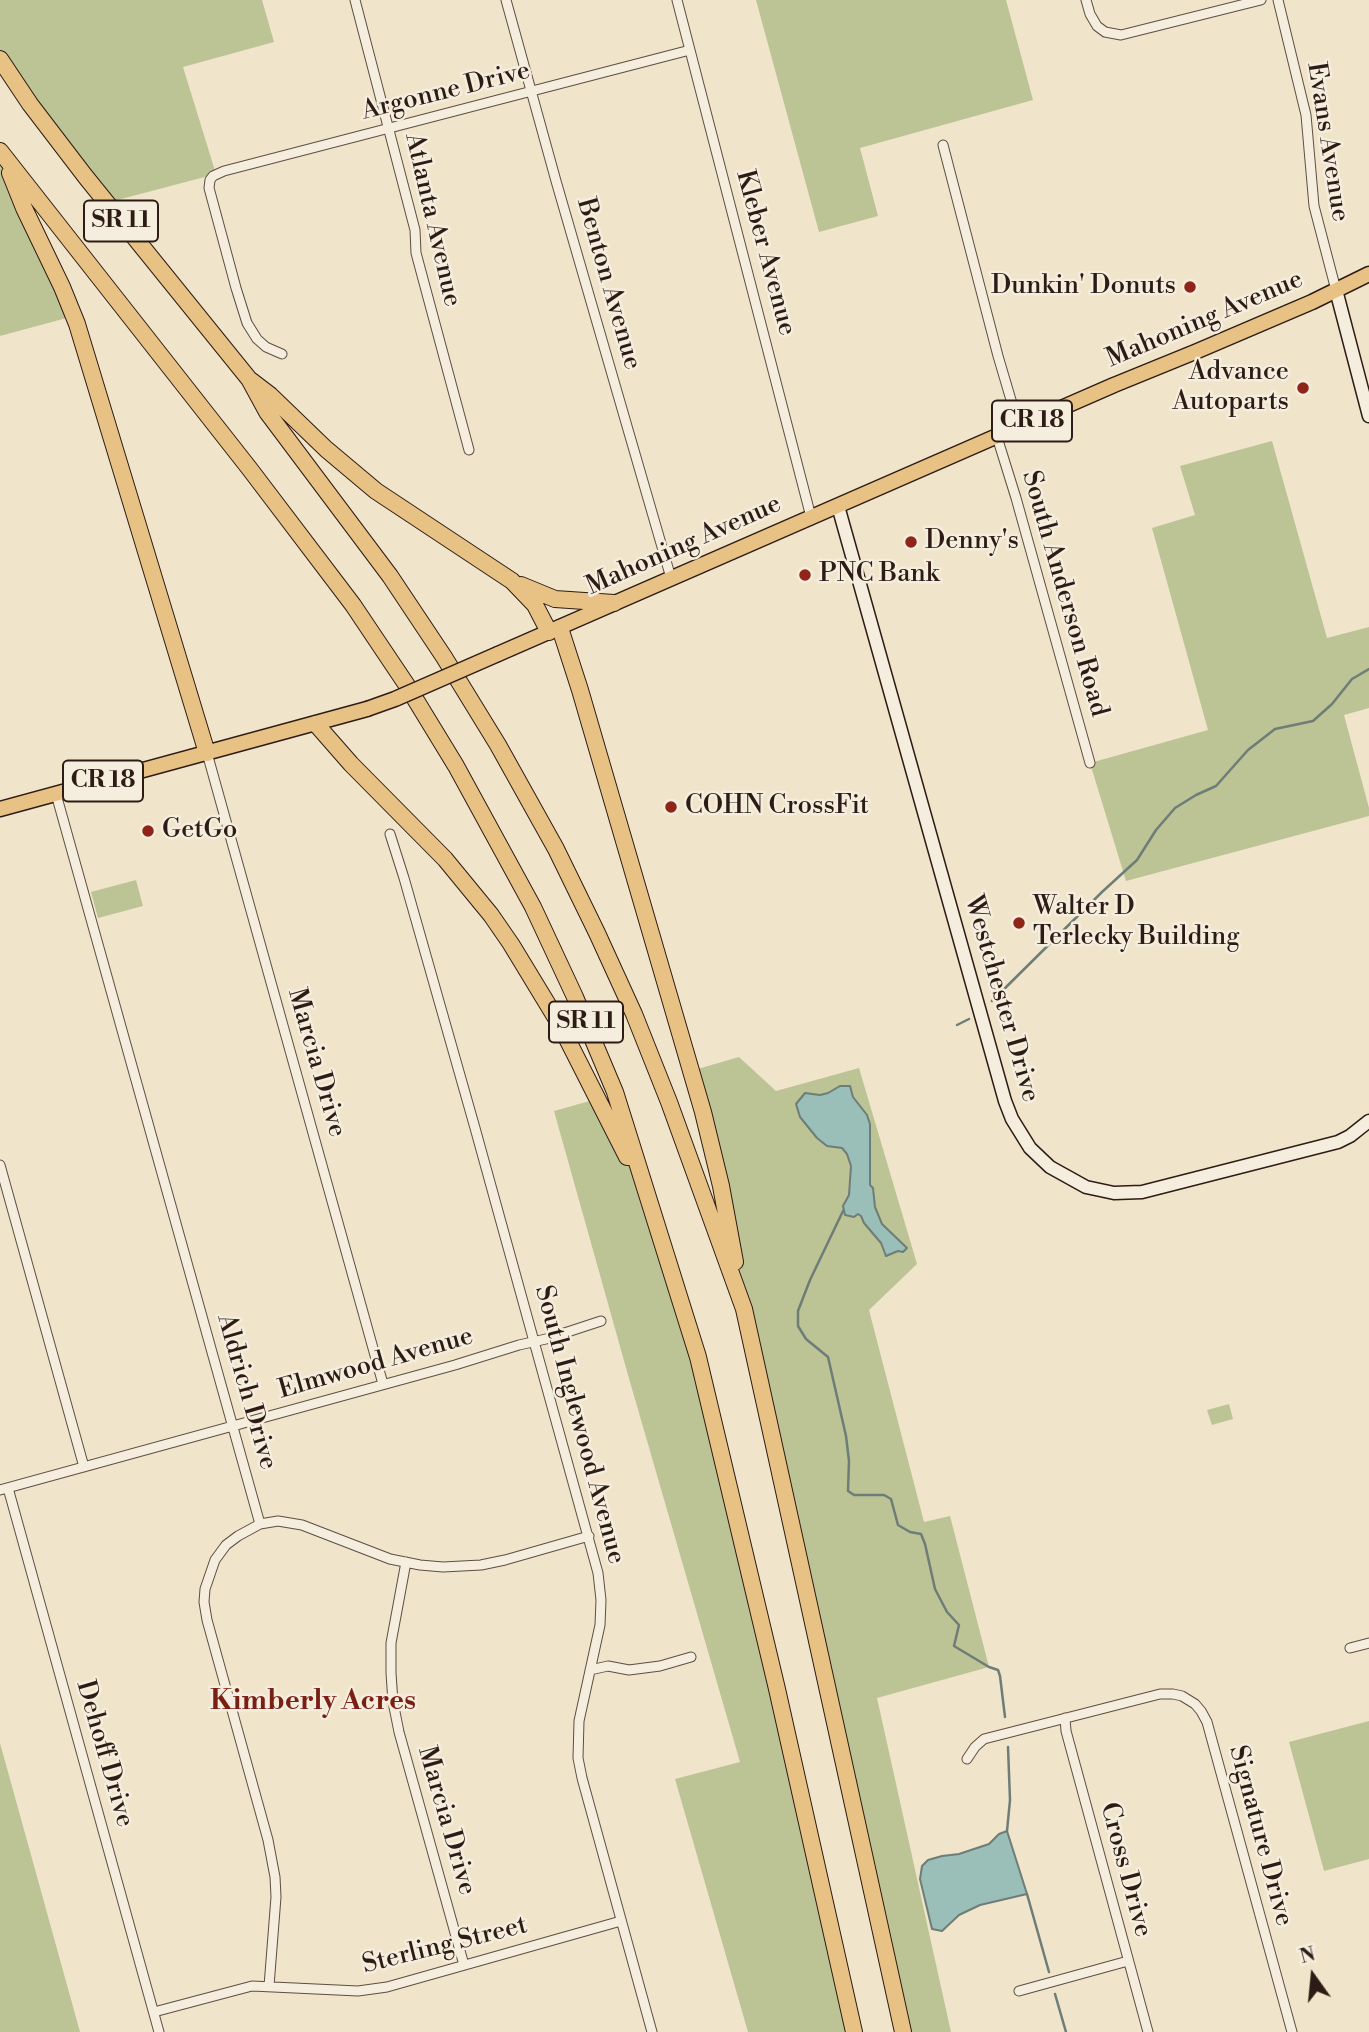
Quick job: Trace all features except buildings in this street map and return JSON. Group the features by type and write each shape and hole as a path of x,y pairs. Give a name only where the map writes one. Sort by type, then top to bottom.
{"highway":[{"name":"SR 11","path":"0,59 30,104 85,176 249,379 267,412 390,576 498,745 556,849 597,933 634,1014 669,1102 744,1309 903,2032"},
{"name":"SR 11","path":"2,154 42,202 352,604 425,714 496,836 575,996 615,1092 676,1285 717,1433 854,2032"},
{"path":"2,154 77,324 207,753"},
{"path":"249,379 366,482 512,581 555,599 614,603"},
{"path":"512,581 555,630 580,690 706,1124 721,1186 744,1309"},
{"path":"316,724 351,764 446,859 512,944 559,1023 647,1197"}],"main road":[{"name":"Mahoning Avenue","path":"0,809 316,724 395,699 1369,274"}],"street":[{"name":"Atlanta Avenue","path":"355,0 415,230 416,253 469,450"},
{"name":"Benton Avenue","path":"506,0 671,578"},
{"name":"Kleber Avenue","path":"677,0 811,517"},
{"path":"1086,0 1097,26 1105,32 1121,35 1261,0"},
{"name":"Evans Avenue","path":"1278,0 1306,115 1314,206 1336,290"},
{"name":"Argonne Drive","path":"282,354 266,347 247,323 209,188 212,176 690,50"},
{"path":"943,145 1019,426"},
{"path":"1336,290 1369,416"},
{"name":"South Anderson Road","path":"997,437 1090,763"},
{"name":"Westchester Drive","path":"838,506 1005,1101 1012,1119 1030,1148 1050,1167 1087,1187 1114,1193 1142,1192 1338,1142 1369,1121"},
{"name":"Marcia Drive","path":"207,753 383,1384"},
{"name":"Aldrich Drive","path":"56,794 260,1524"},
{"name":"South Inglewood Avenue","path":"390,834 598,1573 600,1625 579,1721 578,1758 652,2032"},
{"path":"0,1165 84,1467"},
{"name":"Elmwood Avenue","path":"4,1489 601,1321"},
{"name":"Dehoff Drive","path":"4,1489 159,2032"},
{"path":"269,1986 276,1897 273,1859 207,1620 204,1602 206,1581 215,1560 226,1545 238,1536 260,1524 278,1521 295,1523 378,1555 443,1567 481,1565 589,1536"},
{"name":"Marcia Drive","path":"406,1562 391,1643 393,1702 402,1745 464,1965"},
{"path":"1350,1648 1369,1643"},
{"path":"590,1670 608,1666 629,1670 660,1666 691,1657"},
{"name":"Signature Drive","path":"1065,1718 1173,1693 1188,1699 1201,1711 1292,2032"},
{"path":"967,1759 984,1739 1065,1718"},
{"name":"Cross Drive","path":"1065,1718 1066,1731 1148,2032"},
{"name":"Sterling Street","path":"154,2011 239,1988 269,1986 368,1990 621,1921"},
{"path":"1019,1991 1128,1961"}],"green space":[{"path":"0,0 262,0 274,42 183,67 216,174 106,203 0,59"},
{"path":"756,0 1006,0 1033,100 860,148 878,216 819,232"},
{"path":"0,151 74,316 0,336"},
{"path":"1272,441 1327,638 1369,627 1369,708 1344,715 1369,816 1126,881 1090,763 1208,730 1152,528 1195,515 1180,466"},
{"path":"136,880 143,906 98,918 91,892"},
{"path":"739,1057 776,1091 859,1068 917,1264 869,1310 924,1522 950,1516 989,1667 877,1698 951,2032 903,2032 691,1071"},
{"path":"597,1099 647,1197 676,1285 854,2032 748,2032 675,1779 740,1762 554,1111"},
{"path":"1229,1404 1233,1419 1212,1425 1207,1410"},
{"path":"1369,1721 1369,1859 1324,1871 1289,1742"},
{"path":"0,1743 80,2032 0,2032"}],"water":[{"path":"840,1086 850,1086 853,1097 867,1115 870,1124 870,1185 873,1188 875,1207 882,1224 907,1248 903,1252 898,1251 886,1256 881,1243 861,1216 845,1215 843,1206 849,1195 851,1166 847,1154 842,1148 827,1146 800,1117 796,1104 805,1093 820,1095"},
{"path":"1007,1831 1027,1894 980,1905 959,1915 942,1931 932,1929 920,1879 922,1866 928,1860 989,1844 999,1834"}],"waterway":[{"path":"992,1001 1137,860 1156,830 1175,808 1216,786 1248,750 1275,729 1313,721 1332,704 1352,679 1369,669"},
{"path":"957,1025 969,1019"},
{"path":"843,1211 810,1280 798,1311 798,1326 806,1339 828,1357 846,1436 848,1491 854,1495 884,1495 891,1499 898,1525 910,1532 921,1534 935,1589 947,1612 959,1625 954,1646 998,1670 1005,1717"},
{"path":"1007,1831 1010,1800 1008,1747"},
{"path":"1027,1894 1049,1972"},
{"path":"1055,1994 1066,2032"}],"place":[{"name":"Dunkin' Donuts","path":"1190,287"},
{"name":"Advance Autoparts","path":"1303,388"},
{"name":"Denny's","path":"911,542"},
{"name":"PNC Bank","path":"805,575"},
{"name":"COHN CrossFit","path":"671,807"},
{"name":"GetGo","path":"148,831"},
{"name":"Walter D Terlecky Building","path":"1019,923"}],"district":[{"name":"Kimberly Acres","path":"313,1702"}]}
